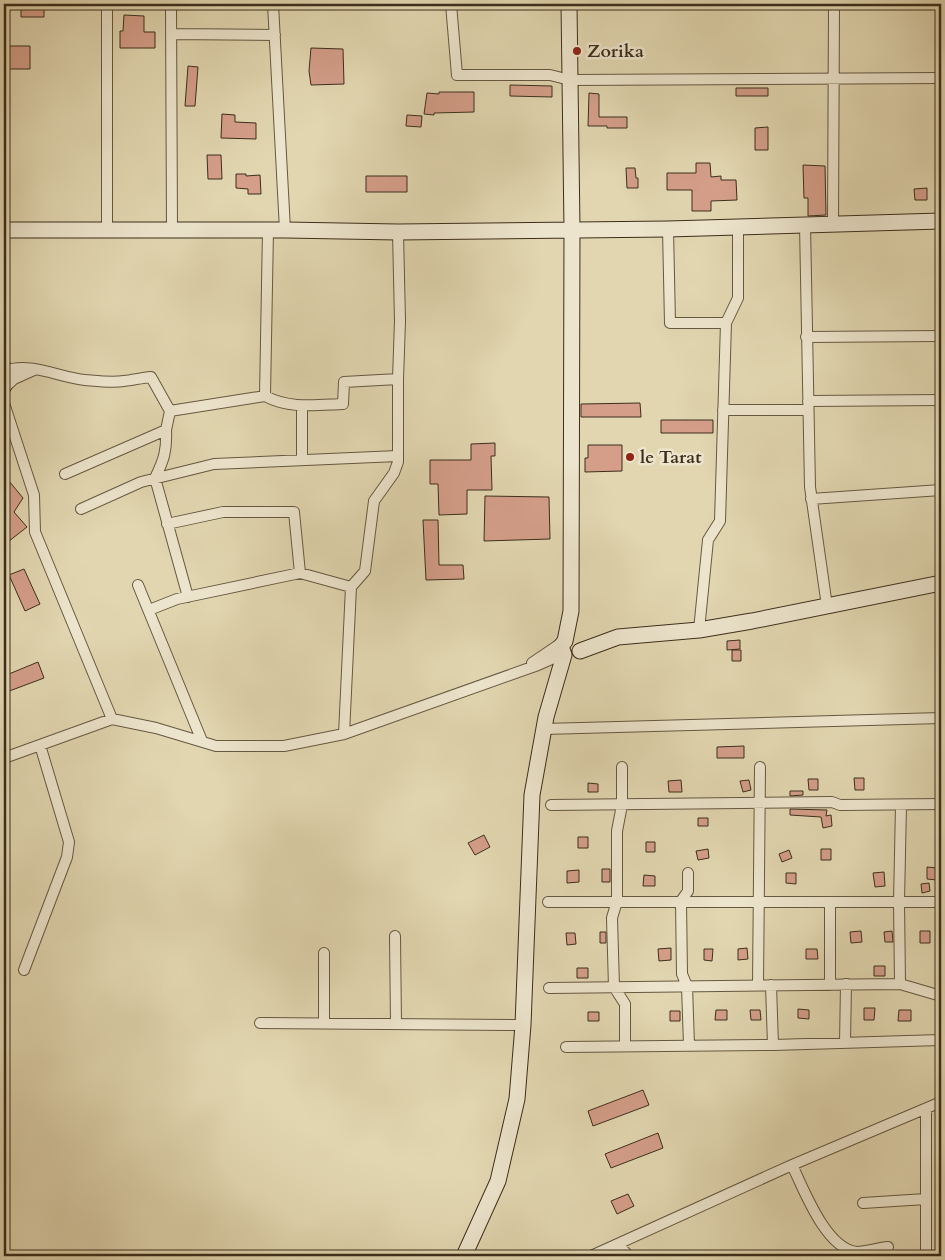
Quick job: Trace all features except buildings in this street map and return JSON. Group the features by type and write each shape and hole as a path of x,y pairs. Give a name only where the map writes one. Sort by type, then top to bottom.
{"street":[{"path":"107,4 107,229"},
{"path":"170,4 172,230"},
{"path":"273,4 285,230"},
{"path":"451,4 457,75 550,75 570,80 941,78"},
{"path":"464,1256 498,1181 517,1100 523,1024 532,795 545,723 570,648 572,229 568,4"},
{"path":"833,224 834,4"},
{"path":"171,34 275,35"},
{"path":"4,230 107,229 398,232 668,229 941,221"},
{"path":"805,224 810,487 827,606"},
{"path":"699,630 708,540 720,521 726,323 738,298 738,227"},
{"path":"668,229 670,323 726,323"},
{"path":"265,396 268,230"},
{"path":"344,734 351,587 365,571 374,501 394,473 398,462 400,321 398,232"},
{"path":"806,337 941,336"},
{"path":"4,387 6,378 4,369 12,368 35,370 84,380 122,382 151,377 170,411 166,430 166,448 162,464 155,478 188,597"},
{"path":"4,387 14,379 35,370"},
{"path":"170,411 265,396 277,402 302,406 343,404 344,382 398,379"},
{"path":"723,410 941,400"},
{"path":"4,403 34,495 35,532 112,719"},
{"path":"302,406 302,459"},
{"path":"65,474 166,430"},
{"path":"81,509 141,482 214,464 398,456"},
{"path":"811,499 941,490"},
{"path":"168,524 223,512 294,512 300,573"},
{"path":"149,610 188,597 300,573 351,587"},
{"path":"4,758 112,719 156,728 216,746 284,746 344,734 523,670 536,660 570,648 607,640 699,630 941,583"},
{"path":"138,585 202,741"},
{"path":"545,723 941,718"},
{"path":"24,970 67,857 69,842 40,745"},
{"path":"758,985 760,766"},
{"path":"622,767 622,806 617,831 617,901 612,918 614,987 625,1004 625,1046"},
{"path":"551,805 622,806 832,802 840,805 941,804"},
{"path":"900,984 901,805"},
{"path":"688,873 688,891 681,901 682,974 687,986 689,1045"},
{"path":"548,902 941,902"},
{"path":"830,902 830,984"},
{"path":"394,936 396,1024"},
{"path":"324,954 324,1024"},
{"path":"845,1043 846,984"},
{"path":"549,988 900,984 941,996"},
{"path":"771,985 773,1045"},
{"path":"260,1023 523,1024"},
{"path":"566,1047 773,1045 941,1040"},
{"path":"591,1256 792,1165 941,1102"},
{"path":"926,1109 926,1256"},
{"path":"792,1165 809,1202 838,1244 856,1252 888,1247"},
{"path":"863,1203 926,1199"},
{"path":"618,1245 629,1256"}],"place":[{"name":"Zorika","path":"577,51"},
{"name":"le Tarat","path":"630,457"}]}
